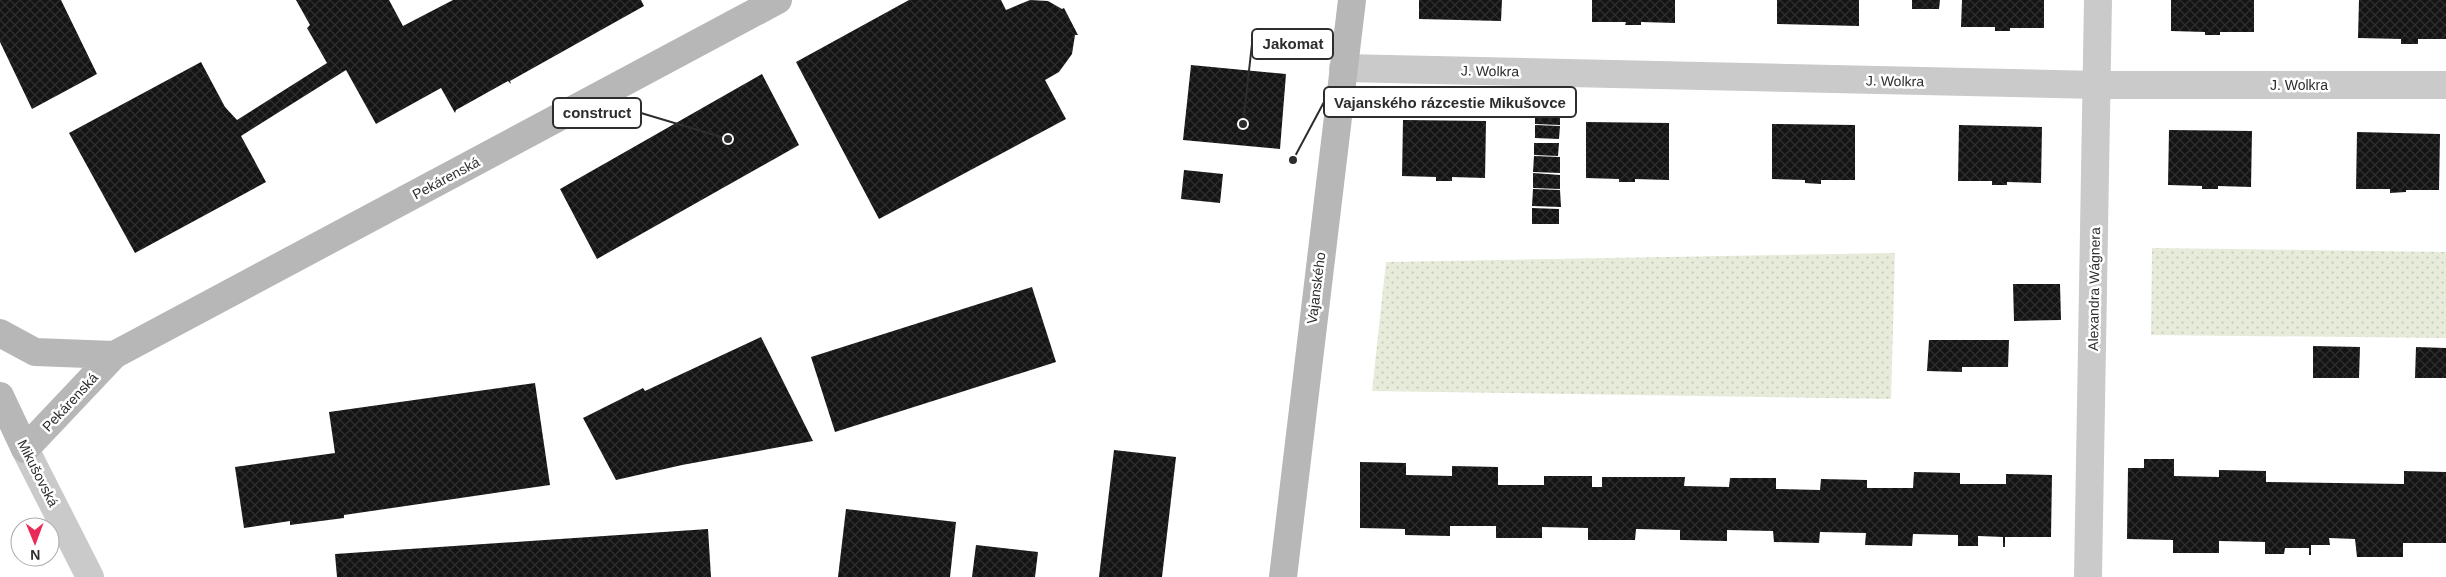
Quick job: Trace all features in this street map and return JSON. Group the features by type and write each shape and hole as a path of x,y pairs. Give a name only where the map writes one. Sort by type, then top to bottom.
{"street":[{"name":"Pekárenská","path":"26,449 114,355 778,0"},
{"name":"Vajanského","path":"1283,577 1352,0"},
{"name":"Alexandra Wágnera","path":"2088,577 2098,0"},
{"name":"J. Wolkra","path":"1343,68 2098,85 2446,85"},
{"name":"Pekárenská","path":"0,333 35,352 114,355"},
{"name":"Mikušovská","path":"0,396 90,577"}],"green space":[{"path":"2152,248 2446,252 2446,338 2151,335"},
{"path":"1895,253 1891,399 1372,391 1386,262"}],"building":[{"path":"0,0 61,0 97,74 32,109 0,42"},
{"path":"296,0 389,0 403,26 453,0 641,0 644,6 510,81 511,84 508,81 456,110 455,113 441,88 376,124 346,70 241,136 266,182 135,253 69,133 201,62 225,107 237,120 327,63 307,28 310,25"},
{"path":"909,0 1001,0 1006,10 1030,0 1048,1 1062,9 1064,8 1078,35 1075,35 1072,54 1059,72 1045,80 1066,119 879,219 796,62"},
{"path":"1419,0 1502,0 1501,21 1419,19"},
{"path":"1592,0 1675,0 1675,23 1641,22 1641,25 1625,25 1626,22 1592,22"},
{"path":"1777,0 1859,0 1859,26 1777,24"},
{"path":"1912,0 1940,0 1939,9 1912,9"},
{"path":"1962,0 2044,0 2044,28 2010,28 2010,31 1995,31 1995,27 1961,27"},
{"path":"2171,0 2254,0 2254,32 2220,32 2220,35 2205,35 2205,32 2171,31"},
{"path":"2359,0 2446,0 2446,39 2418,39 2418,44 2401,44 2401,39 2358,38"},
{"path":"1191,65 1286,74 1280,149 1183,140"},
{"path":"762,74 799,145 597,259 560,189"},
{"path":"1535,109 1560,110 1560,125 1535,124"},
{"path":"1403,120 1486,121 1485,178 1452,177 1452,181 1436,181 1436,177 1402,176"},
{"path":"1586,122 1669,123 1669,180 1635,179 1635,182 1619,182 1619,179 1586,178"},
{"path":"1772,124 1855,125 1855,180 1821,180 1821,184 1805,183 1805,180 1772,179"},
{"path":"1535,125 1560,126 1559,139 1535,138"},
{"path":"1959,125 2042,127 2041,183 2007,182 2007,185 1992,185 1992,181 1958,181"},
{"path":"2169,130 2252,131 2251,187 2218,186 2218,189 2202,189 2202,186 2168,185"},
{"path":"2357,132 2440,134 2439,190 2406,190 2406,192 2390,193 2390,189 2356,189"},
{"path":"1534,143 1559,143 1558,156 1534,155"},
{"path":"1534,156 1560,157 1560,173 1533,172"},
{"path":"1184,170 1223,174 1220,203 1181,199"},
{"path":"1533,173 1560,175 1560,189 1533,188"},
{"path":"1533,189 1560,190 1561,207 1532,206"},
{"path":"1532,208 1559,209 1559,224 1532,224"},
{"path":"2013,284 2060,284 2061,320 2014,321"},
{"path":"1032,287 1056,362 835,432 811,357"},
{"path":"761,337 813,441 682,465 616,480 583,418 643,388 645,391"},
{"path":"1929,340 2009,340 2008,367 1962,367 1962,372 1927,371"},
{"path":"2313,346 2360,347 2359,378 2313,378"},
{"path":"2416,347 2446,348 2446,378 2415,378"},
{"path":"535,383 550,485 344,515 344,518 290,525 290,521 244,528 235,467 335,453 329,412"},
{"path":"1114,450 1176,457 1162,577 1099,577"},
{"path":"2144,459 2174,459 2174,476 2219,477 2219,470 2266,471 2266,482 2404,484 2404,471 2446,472 2446,543 2403,543 2403,557 2357,557 2355,539 2329,538 2330,545 2311,545 2311,555 2309,555 2309,548 2285,548 2284,554 2265,554 2265,542 2219,541 2219,553 2173,553 2173,540 2127,539 2128,468 2144,468"},
{"path":"1360,462 1406,463 1406,475 1452,476 1452,466 1498,467 1498,485 1544,485 1544,476 1592,476 1592,487 1602,487 1602,477 1685,477 1684,486 1729,487 1730,478 1776,478 1776,489 1820,490 1821,479 1867,480 1867,488 1913,488 1914,472 1960,473 1960,484 2006,484 2006,474 2052,475 2051,537 2005,537 2005,547 2003,547 2003,537 1978,536 1978,546 1958,546 1958,535 1913,534 1912,546 1865,545 1866,533 1820,532 1819,543 1774,542 1773,531 1727,530 1727,541 1680,540 1680,530 1636,529 1635,540 1588,540 1588,528 1542,527 1542,538 1496,538 1496,526 1450,526 1450,536 1405,535 1405,529 1360,528"},
{"path":"846,509 956,522 950,577 838,577"},
{"path":"708,529 711,577 337,577 335,554"},
{"path":"976,545 1038,552 1035,577 972,577"}],"place":[{"name":"Jakomat","path":"1243,124"},
{"name":"construct","path":"728,139"},
{"name":"Vajanského rázcestie Mikušovce","path":"1293,160"}]}
